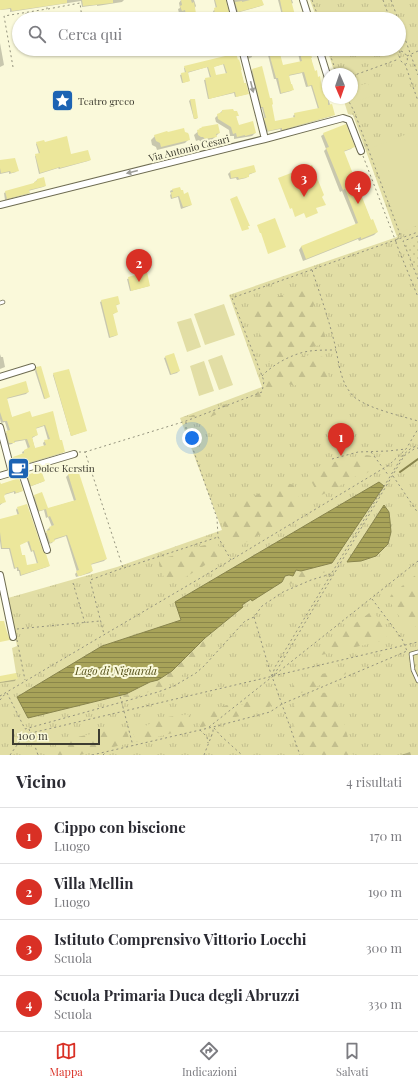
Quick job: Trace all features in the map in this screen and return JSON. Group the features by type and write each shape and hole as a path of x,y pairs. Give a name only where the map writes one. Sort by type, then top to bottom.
{"street":[{"path":"230,0 233,12"},
{"path":"303,0 307,12"},
{"path":"244,56 265,139"},
{"path":"321,56 325,68"},
{"name":"Via Antonio Cesari","path":"0,205 344,118 349,120 361,151"},
{"path":"0,377 32,367"},
{"path":"0,427 12,473"},
{"path":"0,476 74,454"},
{"path":"21,470 47,550"},
{"path":"0,575 15,636"}],"lane":[{"path":"418,652 411,654 413,670 418,681"}],"path":[{"path":"312,0 316,12"},
{"path":"383,0 387,12"},
{"path":"391,0 395,12"},
{"path":"26,12 80,3 81,12"},
{"path":"12,15 4,16 13,67"},
{"path":"406,42 418,75"},
{"path":"405,64 407,63 407,56 418,51"},
{"path":"331,56 335,68"},
{"path":"358,74 399,59 401,63 405,64 418,101"},
{"path":"350,104 400,234 396,243"},
{"path":"361,151 418,297"},
{"path":"74,454 186,421 262,392 264,381 232,298 418,232"},
{"path":"418,236 403,241 418,279"},
{"path":"312,270 324,303 343,378 347,388 357,399 366,404 418,421"},
{"path":"262,376 265,372 277,364 302,352 336,350"},
{"path":"186,421 186,429 217,518 218,537 231,560"},
{"path":"272,677 391,477 402,454 418,430"},
{"path":"0,696 231,560 389,465 402,454 418,445"},
{"path":"272,677 275,667 404,456 418,448"},
{"path":"332,459 358,452 406,449"},
{"path":"85,452 124,568"},
{"path":"372,452 391,477"},
{"path":"393,475 418,513"},
{"path":"104,635 90,580 218,537"},
{"path":"207,728 418,561"},
{"path":"6,692 25,729 158,692 174,686 196,673 245,621 254,617 262,606 283,592 311,580 334,573"},
{"path":"73,583 85,623"},
{"path":"92,755 270,712 282,704 407,651 402,639 371,598"},
{"path":"254,617 272,677 300,755"},
{"path":"15,629 100,621"},
{"path":"15,636 25,681"},
{"path":"10,755 22,738 31,733 418,642"},
{"path":"0,700 6,692"},
{"path":"119,692 133,746"},
{"path":"204,755 213,732 213,727"},
{"path":"213,727 242,755"},
{"path":"29,728 38,755"},
{"path":"200,730 207,737 208,744"},
{"path":"103,755 106,752"}],"green space":[{"path":"310,0 418,0 418,755 0,755 0,682 17,679 12,648 17,646 8,598 117,567 222,530 180,418 262,387 229,295 397,237 353,115 348,114 345,104 358,104 358,68 333,68 329,56 406,56 406,12 314,12"},
{"path":"368,83 372,96 358,101 358,86"},
{"path":"412,132 418,147 418,225 401,232 369,149"},
{"path":"418,240 418,278 405,245"},
{"path":"307,286 310,290 314,304 313,307 320,319 327,342 312,347 296,349 284,358 269,362 254,318 252,303 263,302"},
{"path":"224,304 235,335 205,345 194,314"},
{"path":"191,318 201,347 187,352 177,322"},
{"path":"222,355 233,385 219,390 208,360"},
{"path":"307,355 310,359 318,356 323,357 326,363 329,378 324,382 321,379 306,378 294,386 287,383 274,392 188,426 184,424 183,420 187,417 226,404 257,391 264,384 264,377 274,369 284,363"},
{"path":"204,361 214,391 199,396 190,366"},
{"path":"367,455 372,456 375,462 375,467 367,473 354,477 333,490 319,496 308,475 309,471 339,460"},
{"path":"287,483 294,485 303,507 233,550 231,539 220,518 260,493"},
{"path":"217,543 221,554 202,567 167,585 159,565 159,562 163,558 192,548"},
{"path":"332,563 331,570 299,582 289,584 288,581 296,570 301,571"},
{"path":"418,573 418,626 407,629 389,600 391,595"},
{"path":"372,611 385,628 387,636 386,640 317,656 312,655"},
{"path":"213,630 200,658 181,676 161,688 124,700 123,695 150,682 158,680"},
{"path":"344,669 346,674 287,699 284,697 292,689 293,683 299,679"},
{"path":"335,692 353,755 304,755 289,711 297,702 320,693"},
{"path":"259,698 271,701 274,704 250,714 227,720 223,718 246,702"},
{"path":"234,703 206,726 199,728 203,715 206,711"},
{"path":"191,714 185,730 136,742 133,733 147,725 168,717"},
{"path":"126,727 130,743 80,755 52,755 59,751 67,739"}],"water":[{"name":"Lago di Niguarda","path":"379,482 384,486 332,563 301,571 296,570 293,576 285,576 282,582 252,601 251,599 242,605 243,607 205,638 172,671 158,680 150,682 126,694 28,718 17,697 102,646 181,620 175,602"},
{"path":"384,505 389,512 390,521 391,532 388,544 376,556 361,561 347,562"}],"building":[{"path":"0,0 67,0 67,3 12,11 11,8 0,10"},
{"path":"82,0 113,0 113,3 83,6"},
{"path":"181,0 191,0 192,3 194,2 196,12 185,12 185,10 182,11 180,6 182,5"},
{"path":"215,0 226,0 229,12 215,12 214,8 217,7"},
{"path":"262,0 264,5 238,12 235,2"},
{"path":"280,0 291,0 294,12 283,12"},
{"path":"225,56 237,56 242,70 244,83 246,83 249,94 236,97 235,92 209,99 205,78 211,77 208,67 188,72 190,81 183,83 181,73 186,72 184,66","holes":["224,64 227,73 216,75 214,67"]},
{"path":"270,56 281,56 283,65 302,61 301,56 312,56 315,71 317,70 318,77 320,76 322,104 332,104 335,115 282,130 282,128 268,131 264,118 266,118 263,107 261,107 252,69 262,66 270,98 272,98 275,121 295,117 294,113 319,108 312,85 308,86 304,72 289,75 294,90 281,93 278,78 276,78"},
{"path":"190,99 195,99 198,118 194,119"},
{"path":"233,109 234,111 237,111 239,116 236,116 239,125 253,121 256,133 237,137 236,133 233,134 231,127 218,119 217,114 222,112 222,110"},
{"path":"218,124 220,133 216,134 217,137 205,139 198,135 197,130 200,129 199,128"},
{"path":"346,124 355,147 344,151 371,220 373,219 378,232 361,239 361,237 306,259 301,246 358,223 345,189 343,190 326,148 329,147 323,133"},
{"path":"184,128 185,132 189,135 190,140 161,147 160,143 156,141 154,135"},
{"path":"67,136 71,154 88,150 91,160 40,173 35,154 40,153 36,142 44,140 45,142"},
{"path":"15,158 19,171 1,173 0,160"},
{"path":"254,165 256,172 249,174 249,177 239,179 238,177 231,178 230,171"},
{"path":"312,165 324,195 322,197 326,205 316,208 318,213 306,218 304,213 295,217 292,208 290,209 278,178"},
{"path":"44,177 46,186 29,190 30,193 7,199 5,191 34,183 37,179"},
{"path":"180,187 184,194 188,192 192,205 183,207 179,196 172,198 172,189"},
{"path":"237,196 250,226 248,226 249,229 242,231 230,199"},
{"path":"275,218 286,247 268,254 257,225"},
{"path":"147,272 150,286 131,291 128,277"},
{"path":"118,296 120,304 116,305 118,312 113,314 118,335 110,337 101,300"},
{"path":"174,353 180,371 171,374 165,356"},
{"path":"41,366 50,397 45,399 36,369 36,367"},
{"path":"69,369 87,431 71,436 53,373"},
{"path":"26,381 29,392 7,398 12,417 30,411 32,417 53,411 60,440 62,440 65,452 15,467 13,457 24,453 24,450 30,447 27,439 14,441 15,443 9,443 6,431 10,430 7,421 3,421 0,412 0,389","holes":["45,425 50,439 44,440 46,445 35,448 32,437 38,435 36,428"]},
{"path":"41,470 45,481 31,486 27,475"},
{"path":"78,470 107,559 91,564 93,571 80,576 78,576 76,571 79,570 67,535 54,539 55,541 50,543 46,531 50,530 49,527 54,525 50,516 48,517 46,509 39,511 34,495 42,492 48,508 76,500 68,474"},
{"path":"19,478 23,491 16,493 15,491 5,494 4,496 6,502 0,504 0,482 1,484"},
{"path":"27,504 43,551 46,554 50,566 21,575 18,567 15,568 10,548 2,548 0,532 0,519 19,514 17,507","holes":["29,541 32,551 34,550 38,563 27,565 25,555 22,555 20,545"]},
{"path":"0,621 4,621 10,640 0,642"},
{"path":"16,673 18,679 0,682 0,676"}],"waterway":[{"path":"400,472 418,459"}],"place":[{"name":"Teatro greco","path":"62,101"},
{"name":"Istituto Comprensivo Vittorio Locchi","path":"304,197"},
{"name":"Scuola Primaria Duca degli Abruzzi","path":"358,204"},
{"name":"Villa Mellin","path":"139,282"},
{"name":"Cippo con biscione","path":"341,456"},
{"name":"Dolce Kerstin","path":"18,468"}]}
